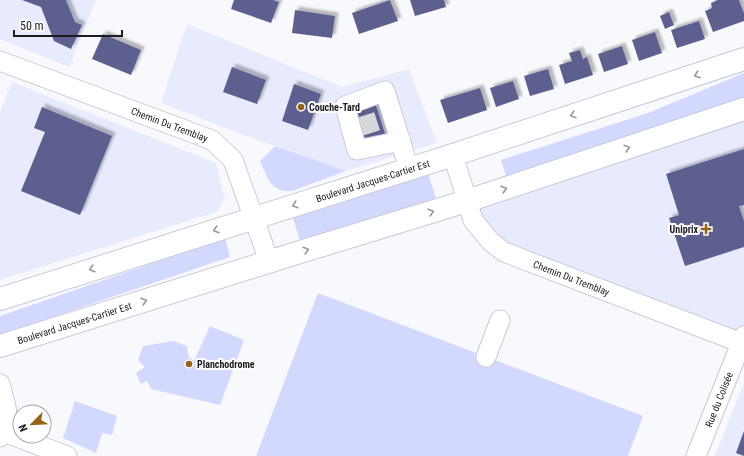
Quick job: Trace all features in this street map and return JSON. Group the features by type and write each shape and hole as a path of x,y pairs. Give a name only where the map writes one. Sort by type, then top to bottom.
{"main road":[{"name":"Boulevard Jacques-Cartier Est","path":"0,299 409,169 744,59"},
{"name":"Boulevard Jacques-Cartier Est","path":"0,346 269,261 467,201 744,109"}],"street":[{"name":"Chemin Du Tremblay","path":"0,61 212,140 234,160 269,261"},
{"path":"400,141 357,150 356,128 345,106 385,92 387,118 400,141 409,169"},
{"name":"Chemin Du Tremblay","path":"452,155 476,223 490,241 504,252 743,341"},
{"path":"486,356 500,320"},
{"name":"Rue du Colisée","path":"696,456 743,341"},
{"path":"0,384 8,420 2,435 67,456"}],"shaded area":[{"path":"0,0 96,0 69,67 0,39"},
{"path":"187,24 342,87 409,69 437,143 346,171 246,136 161,103"},
{"path":"744,73 744,99 506,176 501,160 648,113"},
{"path":"12,82 216,163 225,199 216,212 0,280 0,113"},
{"path":"744,110 744,344 504,252 467,201"},
{"path":"275,146 346,171 292,191 279,189 271,183 260,161"},
{"path":"428,174 436,198 300,241 293,218"},
{"path":"225,238 230,257 0,335 0,316"},
{"path":"318,293 643,416 628,456 256,456"},
{"name":"Planchodrome","path":"210,326 244,340 220,405 151,389 147,381 141,384 136,373 145,367 138,360 143,346 174,341 187,346 189,357 194,361"},
{"path":"744,384 744,456 715,456 739,395"},
{"path":"75,401 117,416 112,435 102,433 96,453 63,438"}],"building":[{"path":"22,0 66,0 75,22 82,25 71,49 54,41 41,7"},
{"path":"234,0 273,0 279,2 271,23 231,9"},
{"path":"390,0 398,21 359,34 352,13"},
{"path":"410,0 444,0 446,7 415,16"},
{"path":"718,0 739,0 744,13 744,21 713,32 705,11 712,8 711,3"},
{"path":"295,10 335,16 332,38 292,33"},
{"path":"669,12 674,25 665,29 660,16"},
{"path":"699,21 705,39 677,48 671,30"},
{"path":"655,32 662,53 639,61 632,40"},
{"path":"103,34 141,50 131,75 92,59"},
{"path":"622,46 628,64 604,72 598,54"},
{"path":"580,50 583,59 587,57 593,75 565,84 559,65 572,61 569,53"},
{"path":"232,67 266,80 257,104 223,92"},
{"path":"548,69 554,89 530,96 524,76"},
{"path":"513,81 519,99 496,107 490,88"},
{"path":"294,84 321,94 308,130 282,121"},
{"path":"480,88 487,110 448,123 440,100"},
{"path":"374,99 386,137 365,143 353,106"},
{"path":"42,107 112,136 80,215 21,191 45,132 34,128"},
{"path":"744,149 744,205 739,206 744,221 744,247 685,266 669,218 679,215 666,174"},
{"path":"744,431 744,456 736,453"}],"tunnel":[{"path":"359,127 381,120"}],"place":[{"name":"Couche-Tard","path":"301,107"},
{"name":"Uniprix","path":"706,229"},
{"name":"Planchodrome","path":"189,364"}]}
